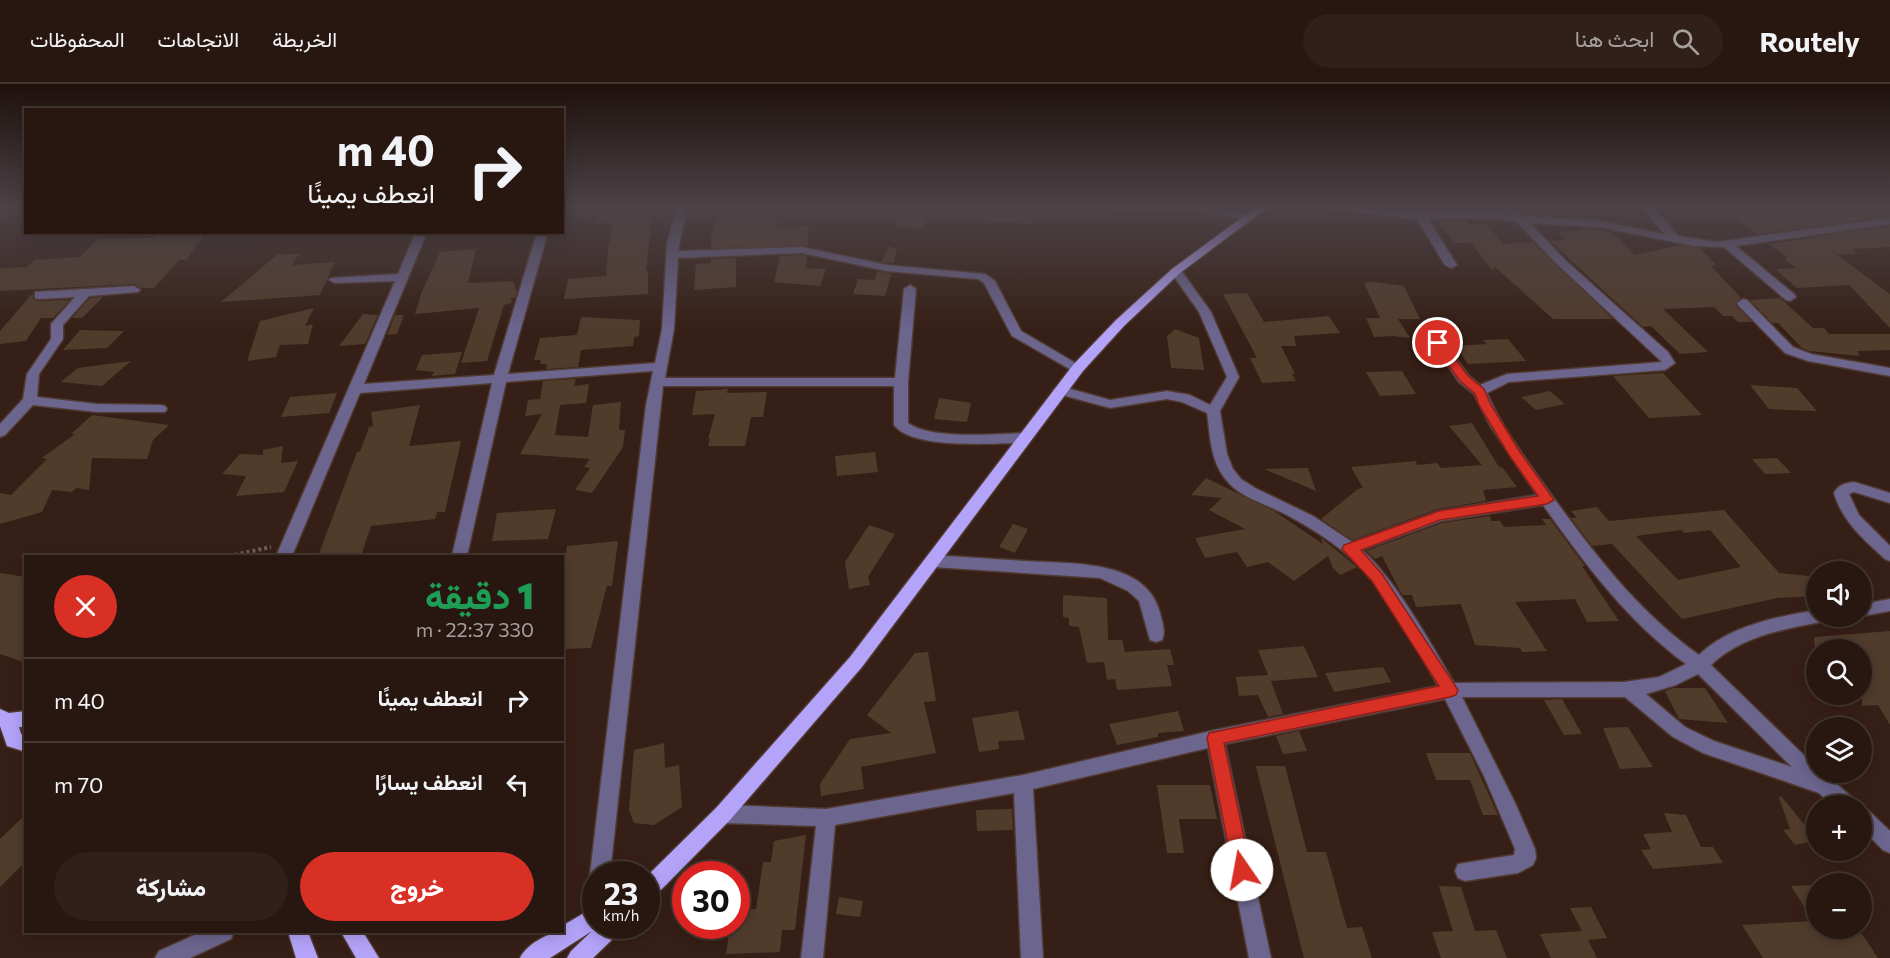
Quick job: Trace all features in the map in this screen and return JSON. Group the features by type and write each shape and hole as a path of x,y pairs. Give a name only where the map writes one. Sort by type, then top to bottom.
{"main road":[{"path":"660,876 723,814 856,662 1078,368 1120,323 1176,271 1207,248"},
{"path":"11,719 13,740 24,743"},
{"path":"531,958 582,925"},
{"path":"298,933 307,958"},
{"path":"352,933 368,958"},
{"path":"578,958 598,939"}],"street":[{"path":"287,551 415,248"},
{"path":"460,555 500,378 538,248"},
{"path":"602,861 658,374 668,329 674,248"},
{"path":"1440,248 1451,265"},
{"path":"1480,392 1486,386 1507,378 1665,366 1669,363 1664,355 1548,248"},
{"path":"1731,248 1790,297"},
{"path":"674,255 802,250 887,267 981,276 989,281 1016,333 1078,368"},
{"path":"1176,271 1205,312 1233,377 1213,411 1219,451 1231,477 1242,486 1291,511 1360,556 1377,577 1450,690 1473,734 1526,849 1526,858 1518,864 1465,871"},
{"path":"335,280 403,277"},
{"path":"39,295 134,290"},
{"path":"910,290 901,382 901,425 905,431 922,436 1023,438"},
{"path":"0,432 29,400 33,391 31,380 33,374 57,339 57,324 85,293"},
{"path":"1743,303 1789,350 1808,357 1890,372"},
{"path":"1438,343 1464,379 1480,392 1485,405 1514,452 1584,550 1641,616 1659,634 1700,664 1834,795"},
{"path":"356,389 500,378 658,374 901,382"},
{"path":"1060,390 1110,404 1167,395 1185,398 1213,411"},
{"path":"29,400 97,408 160,409"},
{"path":"1890,498 1867,489 1854,487 1847,488 1841,493 1848,510 1867,533 1890,555"},
{"path":"1349,549 1439,516 1547,500"},
{"path":"933,561 1076,570 1118,578 1134,587 1144,597 1151,609 1156,635"},
{"path":"1872,608 1890,605"},
{"path":"723,814 826,818 1023,783 1215,738 1450,690 1628,689 1662,683 1700,664 1714,651 1737,638 1770,626 1806,619"},
{"path":"1628,689 1679,732 1709,747 1823,786"},
{"path":"1215,738 1260,958"},
{"path":"1023,783 1032,958"},
{"path":"812,958 826,818"},
{"path":"1872,827 1890,844"},
{"path":"166,958 222,933"},
{"path":"594,939 594,943"}],"path":[{"path":"241,555 287,551"}],"building":[{"path":"89,248 195,248 186,260 179,260 154,288 141,288 134,284 0,291 0,268 27,267 35,260 80,257"},
{"path":"608,248 649,248 646,271 648,271 648,294 564,299 568,279 606,276"},
{"path":"888,248 897,249 894,263 882,262"},
{"path":"1475,248 1539,248 1613,319 1553,319 1495,267 1492,270"},
{"path":"1557,248 1628,248 1635,255 1667,248 1700,248 1717,266 1710,265 1741,298 1735,304 1752,322 1738,322 1732,316 1723,316 1714,307 1663,309 1708,352 1680,354 1651,326 1643,327"},
{"path":"1774,248 1875,248 1852,249 1858,254 1837,255 1890,294 1890,328 1849,285 1797,288 1775,269 1796,268 1784,259 1788,258"},
{"path":"476,249 468,283 513,281 517,292 515,298 511,298 512,303 504,305 487,361 461,363 479,308 415,314 421,294 440,252"},
{"path":"299,254 292,265 335,262 320,295 221,302 277,255"},
{"path":"780,256 807,256 806,268 826,269 820,286 774,282"},
{"path":"736,258 736,287 694,290 696,264 711,263 711,259"},
{"path":"878,271 891,274 885,296 853,294 858,279 874,280"},
{"path":"1364,283 1404,286 1420,319 1398,319 1410,338 1374,337 1366,318 1380,318"},
{"path":"33,293 33,299 38,301 70,300 53,318 41,318 26,341 0,344 0,331"},
{"path":"1247,293 1264,322 1329,316 1340,333 1294,336 1296,346 1281,346 1295,374 1292,374 1296,381 1262,383 1250,358 1257,358 1223,294"},
{"path":"103,297 82,318 72,318 90,298"},
{"path":"1780,298 1813,328 1824,328 1829,334 1890,334 1890,350 1857,351 1860,356 1809,351 1802,348 1778,323 1772,323 1750,300"},
{"path":"314,308 305,326 313,324 308,344 280,345 276,357 247,361 260,321"},
{"path":"363,314 378,315 365,344 339,346"},
{"path":"395,315 404,315 397,334 387,335"},
{"path":"581,317 640,320 639,336 634,337 633,346 581,350 578,367 546,369 547,364 540,364 541,360 534,360 540,338 577,335"},
{"path":"1175,329 1199,338 1204,370 1171,368 1167,336"},
{"path":"80,330 124,331 107,348 63,350"},
{"path":"1508,339 1526,361 1468,364 1456,346 1487,344 1483,340"},
{"path":"462,352 455,374 432,376 434,372 416,370 422,355"},
{"path":"131,361 102,386 61,382 78,368"},
{"path":"1402,371 1416,394 1380,396 1366,372"},
{"path":"1663,373 1702,415 1649,418 1613,376"},
{"path":"576,379 574,386 589,384 586,403 560,405 555,435 588,437 593,405 621,402 619,430 625,430 623,447 592,493 575,490 590,468 584,467 590,459 520,454 542,414 525,416 528,400 540,399 543,381"},
{"path":"1750,385 1797,388 1817,411 1769,409"},
{"path":"728,389 727,393 767,392 763,417 751,417 745,446 708,446 715,414 692,415 696,391"},
{"path":"1550,391 1565,404 1536,410 1521,397"},
{"path":"337,393 329,413 281,417 290,397"},
{"path":"939,398 971,403 967,422 934,419"},
{"path":"420,405 409,446 461,441 445,512 437,512 435,519 371,526 361,555 318,555 357,452 360,452 369,427 373,426 371,412"},
{"path":"92,415 169,425 153,440 147,459 92,458 89,490 76,488 72,492 52,490 42,512 0,524 0,493 11,495 47,459 42,458 75,434 71,434"},
{"path":"1472,423 1499,467 1502,467 1517,487 1483,490 1486,501 1438,509 1352,540 1321,519 1358,489 1363,488 1351,467 1416,461 1417,465 1437,463 1441,468 1482,465 1449,426"},
{"path":"283,446 281,463 298,461 284,492 236,496 246,476 222,474 240,454 263,455 263,450"},
{"path":"875,452 878,472 837,476 835,456"},
{"path":"1777,458 1791,473 1765,474 1752,459"},
{"path":"1308,468 1316,491 1264,469"},
{"path":"1206,478 1274,511 1323,544 1321,538 1357,567 1340,575 1333,568 1328,556 1294,581 1268,562 1247,567 1237,552 1205,558 1195,538 1245,529 1209,510 1222,498 1191,495"},
{"path":"1597,507 1609,521 1724,510 1779,573 1806,576 1806,597 1777,598 1682,619 1612,544 1592,546 1571,518 1577,518 1571,511","holes":["1682,530 1684,533 1710,530 1741,567 1678,580 1636,536"]},
{"path":"556,509 548,539 492,541 497,513"},
{"path":"1490,516 1491,521 1500,521 1504,527 1546,525 1542,519 1550,519 1585,566 1582,566 1619,621 1587,622 1575,599 1515,602 1547,651 1522,652 1520,648 1475,645 1461,604 1416,607 1412,595 1403,595 1400,591 1382,556 1375,559 1366,551 1442,523"},
{"path":"1013,524 1028,529 1015,553 999,547"},
{"path":"869,525 895,534 868,577 870,585 849,589 845,562"},
{"path":"618,541 612,586 607,586 591,648 564,649 564,565 567,546"},
{"path":"0,573 24,577 24,662 0,654"},
{"path":"1063,595 1107,598 1108,640 1122,640 1125,652 1170,649 1174,665 1167,665 1172,686 1117,690 1115,679 1107,680 1104,662 1087,663 1079,627 1069,626 1069,618 1063,617"},
{"path":"1890,631 1890,725 1878,705 1862,706 1872,705 1872,639 1814,639 1814,637"},
{"path":"1304,646 1318,677 1271,681 1283,714 1268,717 1258,695 1239,696 1236,677 1268,675 1258,650"},
{"path":"928,652 936,701 924,702 936,753 861,767 864,789 821,796 820,784 850,739 891,733 867,715 915,653"},
{"path":"1383,667 1391,682 1334,692 1325,673"},
{"path":"1674,688 1705,688 1728,723 1679,719 1665,691"},
{"path":"1562,699 1582,734 1564,735 1544,700"},
{"path":"1018,711 1025,740 998,741 999,749 979,752 972,718"},
{"path":"1178,711 1184,731 1158,733 1158,737 1117,745 1109,724"},
{"path":"1628,727 1653,767 1620,769 1603,728"},
{"path":"1299,731 1307,751 1283,754 1276,736"},
{"path":"664,743 665,768 679,765 682,807 654,825 634,823 629,810 634,750"},
{"path":"1426,753 1470,753 1498,815 1483,815 1470,780 1436,780"},
{"path":"1256,766 1285,766 1307,852 1326,852 1347,928 1362,927 1372,958 1304,958"},
{"path":"1157,785 1210,785 1217,819 1179,819 1184,853 1167,853"},
{"path":"1781,796 1806,827 1806,843 1795,845 1783,830 1790,829 1779,798"},
{"path":"1012,809 1013,830 977,831 976,810"},
{"path":"1664,813 1686,815 1701,847 1713,847 1723,863 1653,869 1641,850 1651,849 1643,834 1672,832"},
{"path":"24,816 24,863 0,887 0,839"},
{"path":"806,835 795,930 782,930 780,952 726,954 728,939 750,939 750,909 756,909 763,862 771,862 774,841"},
{"path":"1806,885 1806,910 1791,886"},
{"path":"1439,886 1461,887 1475,931 1496,930 1507,958 1441,958 1432,932 1453,931"},
{"path":"839,897 863,901 860,917 836,914"},
{"path":"1591,907 1607,938 1588,940 1597,958 1551,958 1540,934 1582,931 1570,908"},
{"path":"1806,921 1806,939 1865,939 1878,958 1763,958 1742,925"}],"route":[{"path":"1242,870 1215,738 1450,690 1377,577 1360,556 1349,549 1439,516 1480,508 1547,500 1514,452 1485,405 1480,392 1464,379 1438,343"}]}
